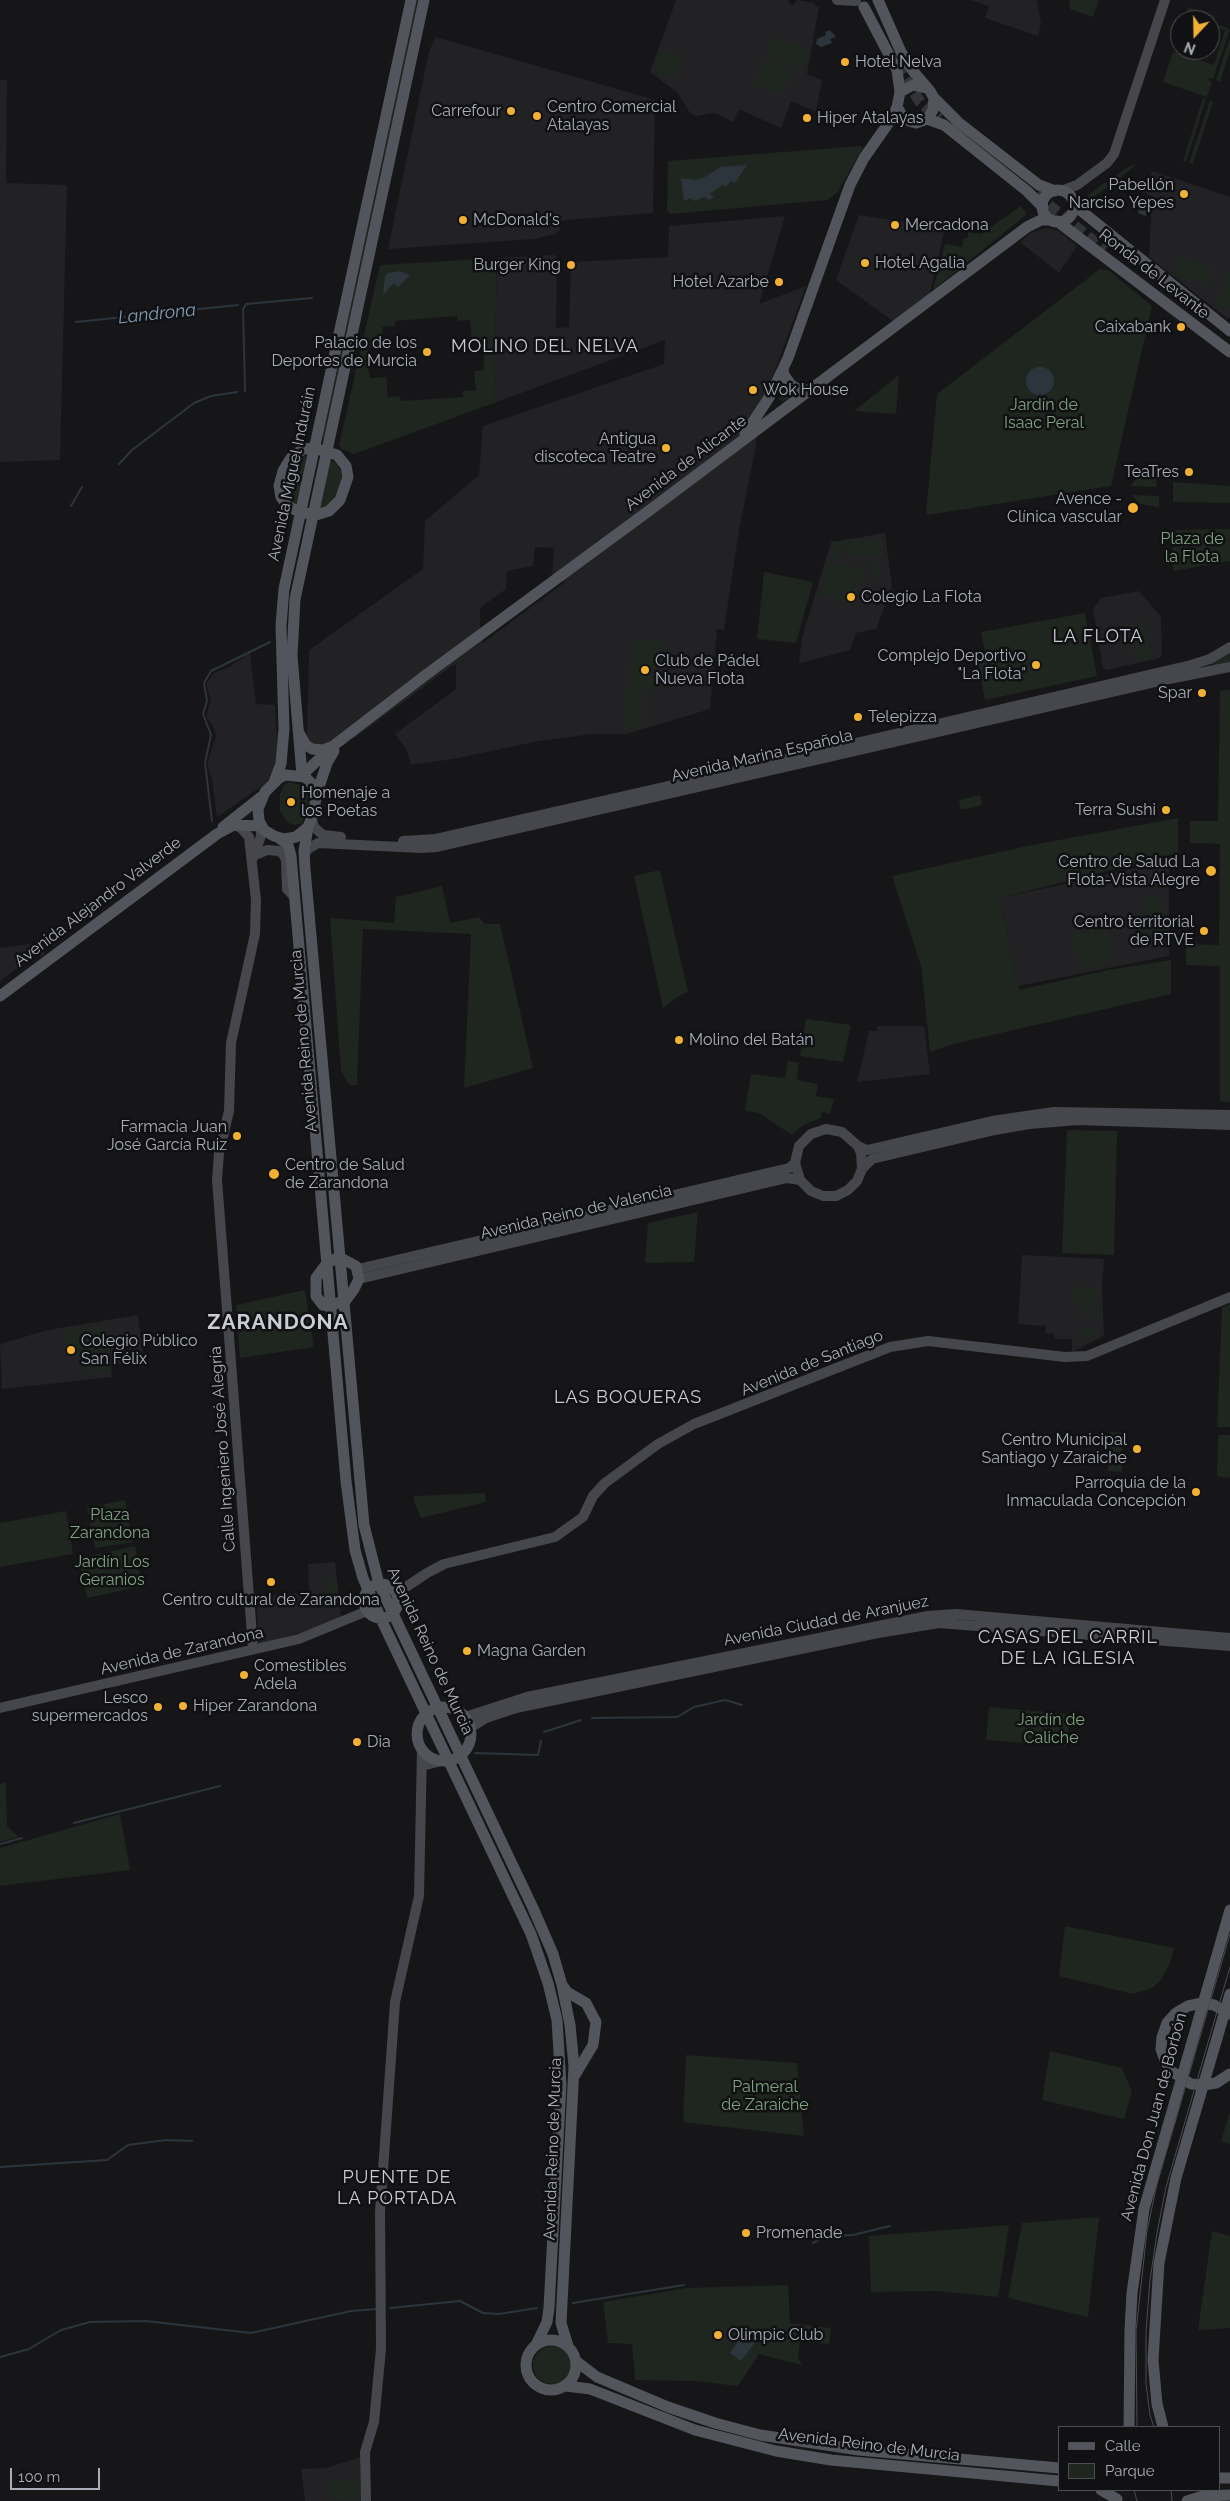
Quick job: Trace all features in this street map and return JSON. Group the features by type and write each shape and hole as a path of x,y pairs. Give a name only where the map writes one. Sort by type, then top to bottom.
{"main road":[{"name":"Avenida Miguel Induráin","path":"274,782 280,764 284,729 281,647 282,602 411,0"},
{"name":"Avenida Miguel Induráin","path":"302,775 293,672 293,620 312,515 424,0"},
{"path":"783,368 785,378 796,393 812,389 1027,227 1041,220 1055,221 1069,217 1074,205 1070,196 1039,185 958,122 934,98 901,52 877,0 872,5 840,0"},
{"path":"1043,207 1045,198 1058,191 1077,185 1107,163 1113,156 1165,0"},
{"path":"735,446 760,412 783,368 850,185 864,158 892,118 897,107 900,92 897,70 858,3"},
{"path":"900,92 913,85 927,88"},
{"path":"897,107 902,117 909,122 916,123 927,119 934,110 934,98"},
{"path":"927,119 944,125 1027,191 1043,207 1046,215 1055,221"},
{"name":"Ronda de Levante","path":"1074,205 1230,330"},
{"name":"Ronda de Levante","path":"1055,221 1230,350"},
{"name":"Ronda de Levante","path":"1230,336 1108,247 1230,350"},
{"name":"Avenida de Alicante","path":"302,775 338,743 427,674 735,446 796,393"},
{"path":"303,449 326,450 337,455 344,462 348,477 340,500 332,509 320,515 312,515 291,509 283,501 280,491 280,478 285,466 295,454 303,449"},
{"name":"Avenida Marina Española","path":"310,823 327,836 427,841 788,759 1190,664 1210,659 1230,647"},
{"name":"Avenida Marina Española","path":"304,855 308,849 318,844 437,847 1105,693 1230,667"},
{"path":"298,731 306,745 312,749 323,750 338,743"},
{"name":"Avenida de Alicante","path":"316,796 327,763 338,743"},
{"path":"216,834 263,796 274,782 286,775 302,775 313,785 316,796 310,823 296,837 279,838 268,842 254,857"},
{"path":"254,857 261,836 258,809 263,796"},
{"name":"Avenida Reino de Murcia","path":"310,823 304,855 362,1511 368,1547 379,1584 536,1916 552,1954 563,1990 572,2040 574,2079 561,2323 568,2346"},
{"path":"216,834 234,826 261,826 268,833 279,838"},
{"name":"Calle Ingeniero José Alegría","path":"234,826 241,828 249,837 254,857 255,934 231,1043 229,1111 219,1153 217,1180 253,1648"},
{"name":"Avenida Alejandro Valverde","path":"0,996 216,834"},
{"name":"Avenida Reino de Murcia","path":"279,838 290,850 348,1510 355,1550 368,1590 426,1714 445,1761 531,1934 543,1965 555,2010 560,2054 560,2118 548,2314 536,2345"},
{"path":"254,857 268,850 279,850 286,860 287,889 295,898"},
{"path":"1226,1115 1176,1119 1139,1119 1130,1122 1066,1120 1008,1127 872,1159 862,1169 853,1186 836,1196 817,1194 806,1188 800,1180 795,1163 797,1151 802,1141 820,1130 831,1129 842,1132 858,1146 870,1149 992,1121 1048,1112 1176,1119 1230,1125"},
{"path":"858,1146 862,1169"},
{"name":"Avenida Reino de Valencia","path":"358,1274 789,1168 795,1163"},
{"name":"Avenida Reino de Valencia","path":"358,1274 784,1178 800,1180"},
{"path":"326,1263 339,1257 350,1262 358,1274 351,1294 343,1302 330,1306"},
{"name":"Avenida de Santiago","path":"397,1593 444,1564 555,1537 583,1517 593,1496 605,1483 658,1444 694,1424 890,1347 928,1341 1075,1357 1111,1347 1230,1297"},
{"path":"379,1584 390,1586 397,1593 397,1608 393,1614 381,1618 374,1617 367,1611 364,1600 368,1590 379,1584"},
{"name":"Avenida de Zarandona","path":"0,1708 253,1648 299,1639 367,1611"},
{"name":"Avenida Ciudad de Aranjuez","path":"464,1717 527,1696 928,1616 956,1614 1230,1638"},
{"name":"Avenida Ciudad de Aranjuez","path":"470,1728 486,1718 516,1708 878,1633 939,1623 1230,1646"},
{"path":"366,2501 365,2452 374,2422 381,2349 380,2212 395,2002 419,1896 422,1749 417,1734 426,1714 438,1708 449,1708 464,1717 470,1728 470,1744 460,1756 422,1766"},
{"path":"422,1749 434,1759 445,1761"},
{"name":"Avenida Don Juan de Borbón","path":"1129,2426 1130,2330 1140,2232 1152,2173 1230,1910"},
{"path":"555,2010 555,2000 563,1990 577,1997 592,2010 596,2027 593,2045 577,2069 574,2079"},
{"path":"1163,2426 1157,2404 1153,2360 1159,2263 1176,2178 1203,2085 1228,2012 1230,1994"},
{"path":"1228,2012 1214,2005 1202,2003 1188,2006 1176,2013 1167,2024 1162,2036 1162,2049 1171,2071 1180,2079 1203,2085 1216,2083 1230,2074"},
{"path":"552,2340 568,2346 576,2361 576,2370 566,2386 550,2390 533,2383 528,2375 526,2365 528,2356 536,2345 552,2340"},
{"name":"Avenida Reino de Murcia","path":"576,2361 597,2377 660,2404 715,2423 760,2435 859,2450 1058,2468"},
{"name":"Avenida Reino de Murcia","path":"566,2386 590,2389 695,2430 768,2450 831,2460 1058,2481"},
{"path":"1103,2491 1116,2497"},
{"path":"1187,2501 1204,2496 1230,2495"}],"shaded area":[{"path":"676,0 785,0 790,1 789,4 793,5 797,0 815,3 815,6 819,7 807,74 822,80 816,112 791,101 781,128 739,109 733,122 715,113 696,116 690,113 677,92 650,72"},
{"path":"970,0 1037,0 1041,24 1038,36 985,18 989,6"},
{"path":"830,30 836,37 830,39 832,43 821,47 816,44 817,39 826,35 825,32"},
{"name":"Centro Comercial Atalayas","path":"436,37 655,100 653,213 566,220 559,223 560,230 555,234 534,239 388,249 429,51"},
{"path":"0,80 7,80 6,183 67,185 60,460 0,462"},
{"path":"747,165 735,183 731,181 726,187 722,185 710,194 714,197 709,200 704,197 694,201 691,198 684,201 681,178 695,180 705,177 720,167"},
{"path":"1152,171 1230,197 1230,316 1228,319 1149,257 1152,196 1146,194"},
{"path":"1143,197 1151,200 1146,216 1138,213"},
{"path":"859,215 945,228 930,294 893,321 836,280"},
{"path":"785,216 759,304 806,286 770,384 757,407 756,445 739,530 724,630 717,629 710,709 627,734 593,734 539,741 453,759 411,765 407,750 395,734 456,689 456,663 353,739 347,731 327,744 313,745 307,735 309,650 423,569 425,521 479,475 483,426 664,364 665,340 494,403 497,258 554,255 557,257 556,328 569,327 571,262 668,257 669,226","holes":["535,547 554,548 552,577 565,582 483,643 480,630 480,608 506,589 507,571 533,566"]},
{"path":"1046,228 1059,231 1077,246 1059,273 1020,242 1031,233"},
{"path":"400,271 410,275 398,287 394,283 383,295 385,276 388,273"},
{"path":"1040,367 1050,371 1054,381 1050,391 1040,395 1030,391 1026,381 1030,371"},
{"name":"Colegio La Flota","path":"885,533 892,586 876,629 856,633 850,650 801,663 799,661 802,638 831,542"},
{"path":"1139,591 1161,617 1162,654 1160,658 1107,670 1103,668 1093,609 1101,598"},
{"path":"250,652 256,704 275,705 278,751 275,768 265,784 217,817 212,779 207,765 216,736 214,728 206,716 211,700 206,684 214,673 231,666"},
{"path":"1169,861 1169,956 1018,986 1000,898"},
{"path":"38,943 45,954 41,958 38,953 0,981 0,948"},
{"path":"877,1026 924,1026 930,1074 857,1082 869,1031 877,1031"},
{"path":"1022,1255 1104,1259 1102,1287 1104,1336 1072,1352 1072,1339 1054,1339 1054,1334 1045,1333 1046,1326 1018,1324"},
{"name":"Colegio Público San Félix","path":"138,1315 144,1362 111,1364 112,1377 2,1389 0,1344 48,1330"},
{"path":"335,1562 341,1618 325,1626 259,1644 256,1596 309,1592 308,1564"},
{"path":"747,2328 759,2337 741,2361 730,2353"},
{"path":"361,2457 362,2501 305,2501 301,2469 326,2468"}],"green space":[{"path":"416,0 420,0 325,439 321,438"},
{"path":"1069,0 1099,0 1093,17 1070,9"},
{"path":"1220,26 1230,29 1220,58 1220,46 1225,30 1220,28"},
{"path":"772,36 810,49 803,70 765,58"},
{"path":"1230,38 1230,51 1220,82 1216,80"},
{"path":"662,50 683,57 675,79 654,72"},
{"path":"762,60 791,70 783,94 753,84"},
{"path":"1170,60 1198,60 1214,65 1216,60 1219,60 1213,79 1209,78 1208,80 1212,82 1207,97 1163,82"},
{"path":"1203,98 1206,99 1186,162 1183,161"},
{"path":"1210,100 1213,102 1193,164 1189,163"},
{"path":"860,146 863,148 837,193 827,200 671,214 667,211 668,161"},
{"path":"1136,165 1111,185 1108,181 1128,167"},
{"path":"1106,182 1109,186 1088,201 1088,195"},
{"path":"1021,206 1027,214 933,290 945,244 962,247 964,238 968,238 968,232 981,234"},
{"path":"1179,257 1213,268 1208,285 1173,273"},
{"path":"497,258 494,403 354,454 342,449 339,445 380,265","holes":["457,316 458,321 470,320 472,340 482,339 484,346 484,370 474,371 476,390 463,391 463,397 401,401 400,396 388,397 386,377 370,378 367,359 368,348 384,346 382,327 395,326 395,321"]},
{"name":"Jardín de Isaac Peral","path":"1100,269 1108,270 1152,306 1111,486 927,515 937,394"},
{"path":"1226,274 1230,275 1230,309 1216,304"},
{"path":"899,375 896,414 854,411"},
{"path":"785,387 794,394 783,402 779,399"},
{"path":"307,455 297,506 288,499 285,493 286,483 295,461"},
{"path":"329,458 338,465 342,474 341,484 334,499 324,508 319,509"},
{"path":"1138,477 1157,477 1156,487 1130,486"},
{"path":"1173,482 1230,486 1230,503 1173,502"},
{"path":"1132,495 1159,496 1159,507 1140,504"},
{"name":"Plaza de la Flota","path":"1230,529 1230,561 1173,571 1172,530"},
{"path":"871,537 873,554 864,556 862,538"},
{"path":"861,538 864,556 855,557 852,539"},
{"path":"882,539 884,557 875,558 873,541"},
{"path":"845,540 851,540 853,557 848,558"},
{"path":"840,541 843,559 834,560 831,542"},
{"path":"829,560 864,570 859,586 825,576"},
{"path":"878,560 881,577 872,579 869,561"},
{"path":"764,572 813,582 796,643 757,639"},
{"path":"825,577 860,587 855,605 820,595"},
{"name":"Complejo Deportivo \"La Flota\"","path":"1085,613 1097,676 985,700 976,653 985,651 981,632"},
{"path":"1144,622 1152,657 1135,661 1127,626"},
{"name":"Club de Pádel Nueva Flota","path":"663,639 660,689 643,690 643,728 623,731 632,643"},
{"path":"1230,652 1230,662 1213,666 1212,663"},
{"path":"1230,690 1230,1102 1220,1101 1220,966 1186,965 1186,944 1219,945 1220,844 1190,843 1190,821 1218,821 1220,691"},
{"path":"289,782 304,786 309,794 306,814 302,823 296,825 288,823 280,811 280,794 283,786"},
{"path":"980,795 982,805 961,810 959,800"},
{"path":"1178,818 1178,853 1000,898 1019,990 1108,970 1171,960 1171,994 953,1044 930,1052 921,966 892,876 1032,845"},
{"path":"660,870 688,992 663,1008 634,876"},
{"path":"442,886 450,923 479,917 485,924 500,924 533,1068 464,1088 471,934 363,929 357,1085 349,1085 341,1071 330,918 394,923 396,897"},
{"path":"1163,897 1164,933 1146,934 1145,898"},
{"path":"1106,928 1114,962 1098,966 1090,931"},
{"path":"1088,931 1096,966 1080,970 1072,935"},
{"path":"806,1019 851,1025 843,1062 800,1056"},
{"path":"788,1060 799,1063 797,1080 818,1084 816,1096 834,1099 830,1114 822,1112 821,1118 803,1125 792,1135 759,1113 745,1111 751,1074 785,1078"},
{"path":"1067,1130 1117,1131 1114,1255 1062,1253"},
{"path":"698,1212 694,1262 645,1263 648,1223"},
{"path":"1074,1287 1099,1288 1099,1303 1073,1302"},
{"path":"305,1290 314,1347 240,1358 236,1305"},
{"path":"1230,1304 1230,1427 1217,1427 1222,1308"},
{"path":"1082,1306 1099,1307 1098,1317 1081,1316"},
{"path":"104,1325 108,1351 69,1357 65,1331"},
{"path":"1080,1328 1098,1329 1098,1339 1080,1338"},
{"path":"108,1356 110,1370 87,1373 85,1359"},
{"path":"1110,1432 1123,1433 1122,1472 1108,1471"},
{"path":"1218,1435 1230,1435 1230,1478 1217,1476"},
{"path":"485,1493 486,1502 421,1518 414,1501 414,1496"},
{"name":"Plaza Zarandona","path":"125,1500 133,1542 95,1548 87,1508"},
{"path":"66,1511 73,1554 0,1567 0,1523"},
{"name":"Jardín Los Geranios","path":"135,1546 142,1586 87,1598 79,1558"},
{"path":"337,1578 338,1599 327,1600 325,1579"},
{"name":"Jardín de Caliche","path":"989,1707 1070,1714 1067,1746 986,1740"},
{"path":"6,1782 7,1826 19,1837 0,1842 0,1784"},
{"path":"120,1814 130,1870 0,1886 0,1848"},
{"path":"1065,1926 1174,1948 1170,1963 1160,1981 1152,1988 1133,1994 1059,1976"},
{"path":"1050,2051 1122,2068 1132,2092 1124,2119 1042,2100"},
{"name":"Palmeral de Zaraiche","path":"686,2055 797,2063 804,2136 683,2122"},
{"path":"1230,2114 1230,2144 1221,2142"},
{"path":"1099,2217 1088,2317 1008,2298 1022,2223"},
{"path":"1009,2225 998,2297 936,2291 871,2292 869,2236"},
{"path":"1212,2231 1230,2236 1230,2328 1198,2330"},
{"name":"Olimpic Club","path":"788,2285 790,2323 831,2328 829,2344 800,2342 798,2357 802,2365 759,2354 738,2386 694,2381 635,2380 632,2344 608,2343 603,2302 687,2288"},
{"path":"552,2346 566,2351 571,2365 566,2379 552,2384 538,2379 533,2365 538,2351"},
{"path":"358,2480 360,2499 333,2501 330,2482"}],"waterway":[{"name":"Landrona","path":"245,391 243,309 246,304 312,298"},
{"name":"Landrona","path":"76,322 238,305"},
{"name":"Landrona","path":"119,464 132,450 194,403 211,396 237,392"},
{"name":"Landrona","path":"71,506 82,487"},
{"path":"212,821 205,763 211,735 203,714 207,701 204,683 211,671 270,642"},
{"path":"592,1718 677,1717 694,1707 725,1700 742,1705"},
{"path":"544,1732 581,1720"},
{"path":"475,1753 538,1755 541,1741"},
{"path":"74,1823 220,1786"},
{"path":"0,1844 22,1838"},
{"path":"0,2167 107,2160 128,2145 166,2140 192,2141"},
{"path":"813,2243 826,2236 853,2235 890,2226"},
{"path":"573,2303 684,2285"},
{"path":"390,2308 460,2301 483,2313 499,2314 537,2308"},
{"path":"0,2357 29,2349 61,2330 90,2322 146,2321 251,2333 351,2311 377,2309"}],"tunnel":[{"path":"897,65 920,102 939,119"},
{"path":"1036,195 1105,250"}],"tram line":[{"path":"1137,2426 1136,2331 1147,2231 1157,2184 1230,1934"},
{"path":"1154,2426 1150,2415 1146,2384 1146,2332 1150,2280 1157,2233 1166,2187 1230,1967"},
{"path":"1134,2491 1137,2501"},
{"path":"1171,2491 1172,2501"}],"place":[{"name":"Hotel Nelva","path":"845,62"},
{"name":"Carrefour","path":"511,111"},
{"name":"Centro Comercial Atalayas","path":"537,116"},
{"name":"Hiper Atalayas","path":"807,118"},
{"name":"Pabellón Narciso Yepes","path":"1184,194"},
{"name":"McDonald's","path":"463,220"},
{"name":"Mercadona","path":"895,225"},
{"name":"Hotel Agalia","path":"865,263"},
{"name":"Burger King","path":"571,265"},
{"name":"Hotel Azarbe","path":"779,282"},
{"name":"Caixabank","path":"1181,327"},
{"name":"Palacio de los Deportes de Murcia","path":"427,352"},
{"name":"Wok House","path":"753,390"},
{"name":"Antigua discoteca Teatre","path":"666,448"},
{"name":"TeaTres","path":"1189,472"},
{"name":"Avence - Clínica vascular","path":"1133,508"},
{"name":"Colegio La Flota","path":"851,597"},
{"name":"Complejo Deportivo \"La Flota\"","path":"1036,665"},
{"name":"Club de Pádel Nueva Flota","path":"645,670"},
{"name":"Spar","path":"1202,693"},
{"name":"Telepizza","path":"858,717"},
{"name":"Homenaje a los Poetas","path":"291,802"},
{"name":"Terra Sushi","path":"1166,810"},
{"name":"Centro de Salud La Flota-Vista Alegre","path":"1211,871"},
{"name":"Centro territorial de RTVE","path":"1204,931"},
{"name":"Molino del Batán","path":"679,1040"},
{"name":"Farmacia Juan José García Ruiz","path":"237,1136"},
{"name":"Centro de Salud de Zarandona","path":"274,1174"},
{"name":"Colegio Público San Félix","path":"71,1350"},
{"name":"Centro Municipal Santiago y Zaraiche","path":"1137,1449"},
{"name":"Parroquia de la Inmaculada Concepción","path":"1196,1492"},
{"name":"Centro cultural de Zarandona","path":"271,1582"},
{"name":"Magna Garden","path":"467,1651"},
{"name":"Comestibles Adela","path":"244,1675"},
{"name":"Hiper Zarandona","path":"183,1706"},
{"name":"Lesco supermercados","path":"158,1707"},
{"name":"Dia","path":"357,1742"},
{"name":"Promenade","path":"746,2233"},
{"name":"Olimpic Club","path":"718,2335"}],"district":[{"name":"MOLINO DEL NELVA","path":"545,347"},
{"name":"LA FLOTA","path":"1098,637"},
{"name":"ZARANDONA","path":"278,1323"},
{"name":"LAS BOQUERAS","path":"628,1398"},
{"name":"CASAS DEL CARRIL DE LA IGLESIA","path":"1068,1648"},
{"name":"PUENTE DE LA PORTADA","path":"397,2188"}]}
